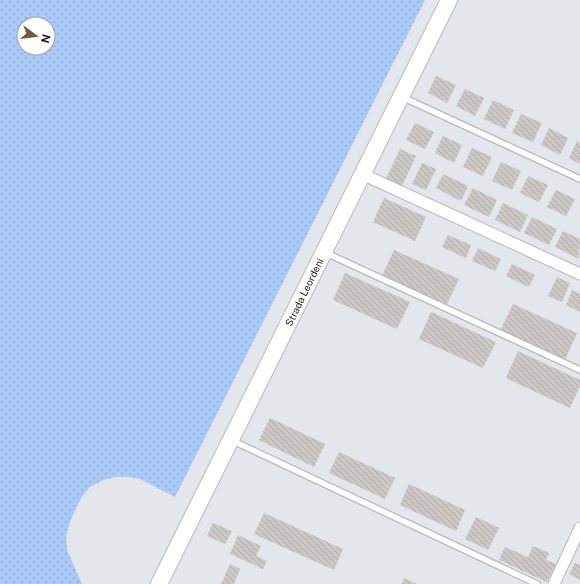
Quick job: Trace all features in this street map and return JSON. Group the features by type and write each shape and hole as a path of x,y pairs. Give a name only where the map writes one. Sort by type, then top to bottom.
{"main road":[{"name":"Strada Leordeni","path":"159,584 448,0"}],"street":[{"path":"362,174 580,274"},
{"path":"554,584 577,543 580,528"}],"lane":[{"path":"401,96 580,179"},
{"path":"324,252 580,370"},
{"path":"230,440 537,584"}],"shaded area":[{"path":"0,0 425,0 175,497 140,479 116,477 103,480 90,487 81,498 71,519 66,536 67,550 82,584 0,584"}],"building":[{"path":"436,76 456,85 447,103 428,93"},
{"path":"465,89 484,98 475,116 456,106"},
{"path":"493,100 514,110 505,129 484,119"},
{"path":"521,114 542,123 533,142 512,133"},
{"path":"415,123 434,132 425,149 406,140"},
{"path":"549,128 568,138 560,155 541,145"},
{"path":"443,136 462,145 454,163 435,153"},
{"path":"577,141 580,143 580,164 569,158"},
{"path":"472,148 492,157 483,176 463,167"},
{"path":"400,149 416,156 402,186 386,179"},
{"path":"501,162 521,171 512,190 492,181"},
{"path":"422,163 436,169 426,190 412,184"},
{"path":"443,174 468,186 461,201 436,188"},
{"path":"528,176 548,185 539,202 520,193"},
{"path":"473,188 497,200 489,217 464,205"},
{"path":"556,190 575,199 566,216 547,207"},
{"path":"384,198 426,217 415,241 373,222"},
{"path":"503,203 528,215 520,232 495,220"},
{"path":"532,217 557,229 549,245 524,233"},
{"path":"563,231 580,239 579,259 555,247"},
{"path":"448,235 471,245 466,258 442,247"},
{"path":"478,248 501,259 495,271 472,261"},
{"path":"394,250 459,279 446,306 382,276"},
{"path":"512,264 535,275 529,287 506,276"},
{"path":"345,273 410,302 397,329 333,300"},
{"path":"557,277 570,283 562,302 548,296"},
{"path":"572,290 580,294 580,312 566,305"},
{"path":"513,304 577,333 565,360 500,331"},
{"path":"431,312 496,342 483,368 419,339"},
{"path":"518,351 580,380 580,386 570,408 506,378"},
{"path":"270,418 325,444 314,467 259,440"},
{"path":"339,452 395,478 385,499 329,473"},
{"path":"409,484 465,510 456,531 400,505"},
{"path":"264,513 343,549 334,570 254,534"},
{"path":"476,517 499,528 488,550 465,539"},
{"path":"213,523 232,531 225,544 207,536"},
{"path":"238,535 261,546 256,556 267,561 263,569 230,554"},
{"path":"533,546 549,553 546,560 556,564 547,582 499,560 505,547 528,557"},
{"path":"575,563 580,565 580,580 569,574"},
{"path":"230,564 240,569 234,584 221,584"},
{"path":"404,578 417,584 402,584"}]}
